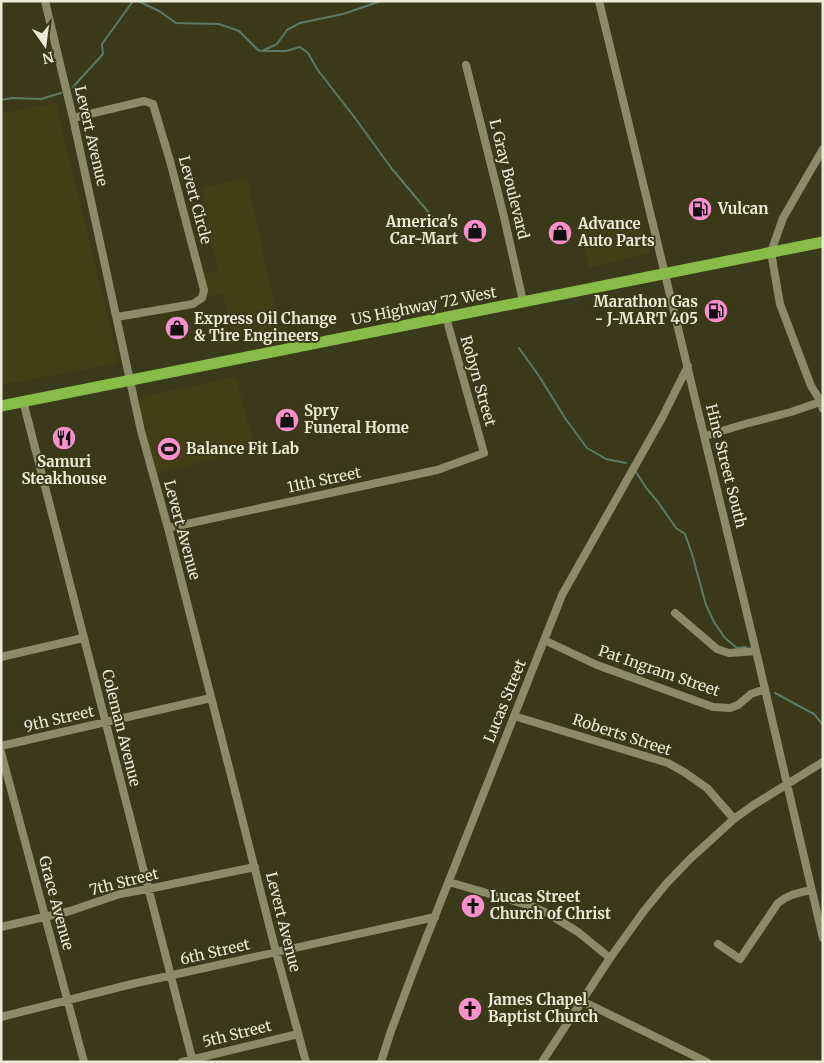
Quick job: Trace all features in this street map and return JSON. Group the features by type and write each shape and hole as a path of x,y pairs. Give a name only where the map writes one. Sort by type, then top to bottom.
{"highway":[{"name":"US Highway 72 West","path":"1,406 823,242"}],"street":[{"name":"Levert Avenue","path":"45,1 73,118 141,431 168,528 276,952 306,1062"},
{"name":"Hine Street South","path":"599,1 705,436 823,938"},
{"name":"L Gray Boulevard","path":"466,65 523,301"},
{"name":"Levert Circle","path":"73,118 144,101 153,104 204,290 202,298 193,304 117,317"},
{"path":"705,436 822,404 811,386 780,304 771,252 783,218 823,148"},
{"name":"Robyn Street","path":"446,317 484,453"},
{"name":"Lucas Street","path":"381,1062 400,1006 562,595 662,418 688,366"},
{"name":"Coleman Avenue","path":"23,401 193,1060"},
{"name":"11th Street","path":"168,528 437,470 484,453"},
{"path":"675,613 717,648 729,653 756,651"},
{"path":"1,656 83,638"},
{"name":"Pat Ingram Street","path":"544,640 597,665 713,707 730,708 738,705 751,694 765,689"},
{"name":"9th Street","path":"1,746 211,698"},
{"name":"Roberts Street","path":"514,716 668,763 707,788 734,819"},
{"name":"Grace Avenue","path":"1,752 84,1062"},
{"path":"542,1062 610,958 666,884 734,819 823,762"},
{"name":"7th Street","path":"1,927 70,911 120,894 255,867"},
{"path":"449,882 531,906 547,913 578,932 610,958"},
{"path":"718,944 740,959 778,903 785,897 811,890"},
{"path":"813,899 823,897"},
{"name":"6th Street","path":"1,1017 171,976 435,917"},
{"path":"582,1001 707,1062"},
{"name":"5th Street","path":"182,1062 298,1034"}],"shaded area":[{"path":"56,103 119,363 1,385 1,113"},
{"path":"247,178 280,330 233,340 223,294 206,298 200,275 218,270 210,241 202,187"},
{"path":"641,217 650,253 589,268 580,230"},
{"path":"236,377 254,446 213,459 156,473 138,397"}],"waterway":[{"path":"73,87 103,54 102,44 133,1"},
{"path":"138,1 159,11 176,23 219,24 239,31 258,50 286,51 300,47 308,53 317,69 392,169 435,220"},
{"path":"264,50 277,44 287,30 300,23 343,14 384,1"},
{"path":"1,100 12,98 41,99 61,93"},
{"path":"519,348 587,448 606,459 626,463"},
{"path":"636,472 676,528 685,534 706,605 714,622 725,638 737,648 746,647"},
{"path":"775,693 814,714 823,725"}],"place":[{"name":"Vulcan","path":"700,209"},
{"name":"America's Car-Mart","path":"475,231"},
{"name":"Advance Auto Parts","path":"560,233"},
{"name":"Marathon Gas - J-MART 405","path":"716,311"},
{"name":"Express Oil Change & Tire Engineers","path":"177,328"},
{"name":"Spry Funeral Home","path":"287,420"},
{"name":"Samuri Steakhouse","path":"64,438"},
{"name":"Balance Fit Lab","path":"169,449"},
{"name":"Lucas Street Church of Christ","path":"473,906"},
{"name":"James Chapel Baptist Church","path":"470,1009"}]}
